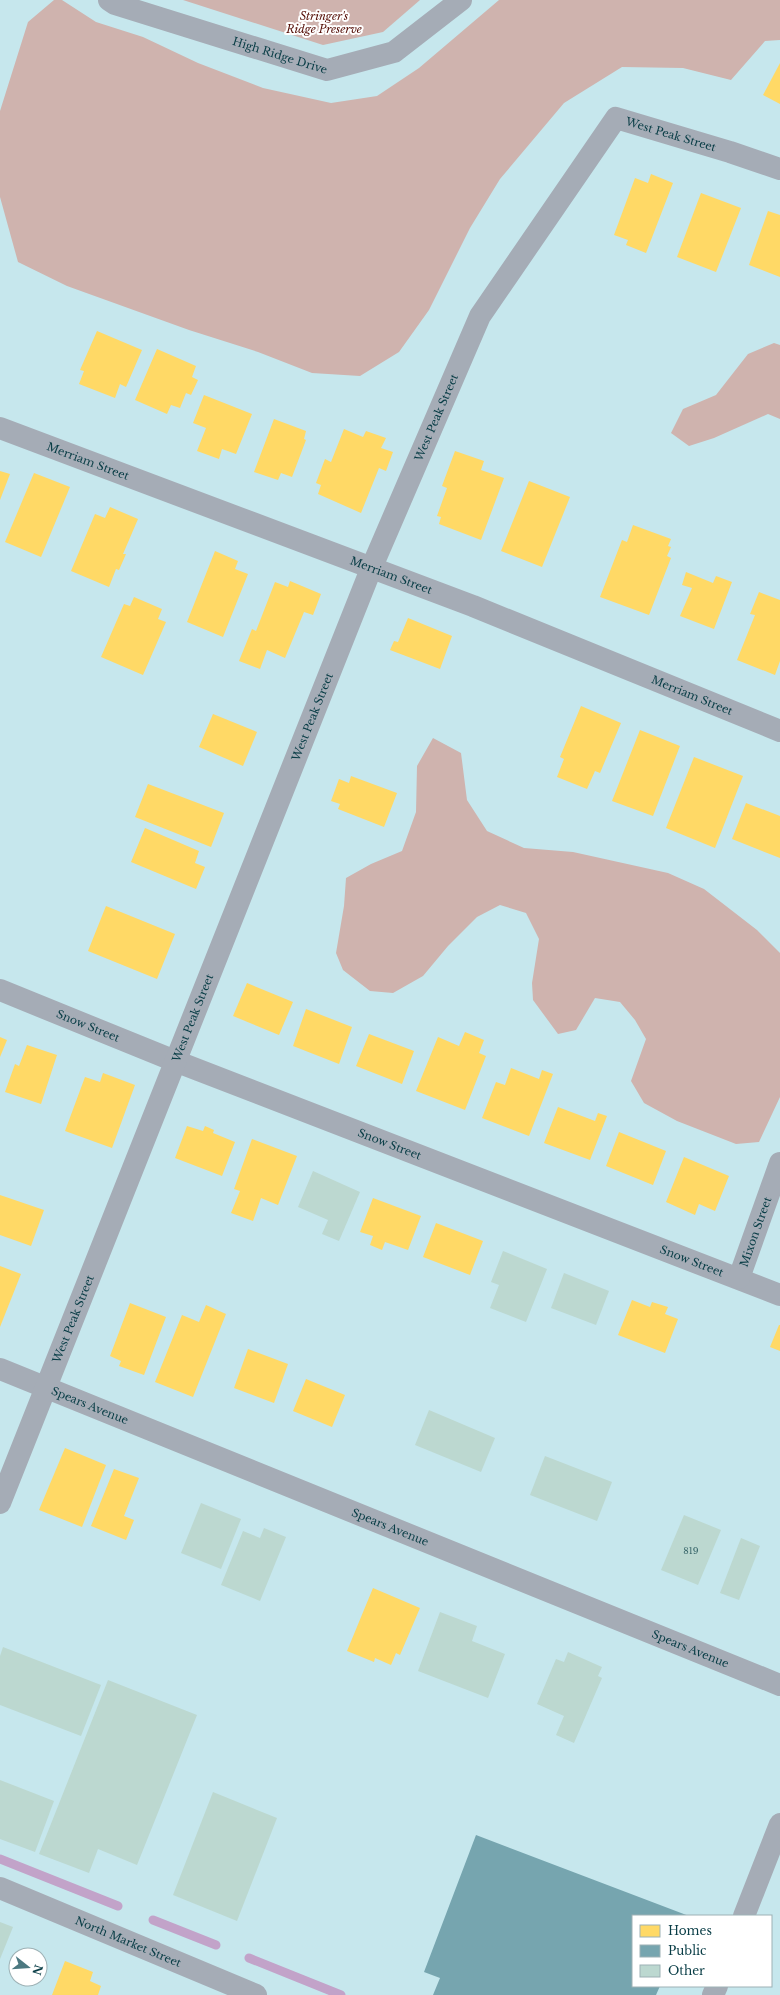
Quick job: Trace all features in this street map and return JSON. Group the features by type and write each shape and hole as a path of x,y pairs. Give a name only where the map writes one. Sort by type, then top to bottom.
{"street":[{"name":"High Ridge Drive","path":"109,0 115,4 327,70 394,52 461,0"},
{"name":"West Peak Street","path":"0,1503 371,569 480,316 616,118 730,152 780,170"},
{"name":"Merriam Street","path":"0,428 371,569 473,606 780,731"},
{"name":"Snow Street","path":"0,990 175,1061 780,1295"},
{"name":"Mixon Street","path":"739,1278 780,1163"},
{"name":"Spears Avenue","path":"0,1369 780,1686"},
{"path":"744,1915 780,1824"},
{"name":"North Market Street","path":"0,1888 256,1995"}],"green space":[{"path":"54,0 62,0 96,22 143,37 198,63 263,88 331,103 377,96 419,68 499,0 780,0 780,40 765,41 731,80 683,68 622,67 564,103 500,179 470,228 429,310 399,352 360,376 312,373 258,352 189,330 67,286 18,262 0,197 0,111 28,22"},
{"name":"Stringer's Ridge Preserve","path":"183,0 420,0 383,32 323,45"},
{"path":"774,343 780,345 780,419 768,414 714,438 689,446 671,433 683,409 716,395 748,354"},
{"path":"433,738 461,753 467,800 487,831 524,848 573,852 668,873 704,889 757,930 780,953 780,1097 759,1142 736,1144 677,1121 644,1103 631,1081 646,1039 635,1020 620,1002 595,998 576,1030 558,1034 533,1000 532,983 539,939 526,913 500,905 477,917 448,946 423,976 393,993 370,991 343,970 336,953 344,906 346,878 371,864 402,851 416,812 417,766"}],"building: Homes":[{"path":"780,63 780,104 763,95"},
{"path":"651,174 673,183 646,253 626,245 628,240 614,235 635,178 648,183"},
{"path":"701,193 741,208 716,272 677,257"},
{"path":"768,211 780,215 780,277 749,265"},
{"path":"97,331 142,350 126,387 120,384 115,398 79,384 84,371 80,370"},
{"path":"157,349 196,366 192,377 198,380 191,395 186,393 180,408 171,405 167,414 135,400"},
{"path":"204,395 252,414 236,454 222,449 219,459 197,451 206,428 193,423"},
{"path":"274,419 306,431 304,439 306,440 292,477 281,473 278,480 254,472"},
{"path":"344,429 363,437 366,431 386,438 381,448 393,452 386,471 379,468 361,513 318,494 321,485 316,483 325,459 331,462"},
{"path":"455,451 484,461 481,470 504,478 481,540 439,524 441,517 437,516 447,488 442,486"},
{"path":"0,471 10,474 0,500"},
{"path":"34,473 70,487 41,557 5,542"},
{"path":"529,481 570,497 542,567 501,551"},
{"path":"110,507 138,519 123,554 126,554 119,570 116,569 109,587 71,571 95,514 105,518"},
{"path":"633,525 671,539 668,546 671,547 667,556 671,558 649,615 600,597 622,540 627,542"},
{"path":"215,551 238,561 235,569 248,574 223,637 187,622"},
{"path":"686,572 713,583 716,576 732,582 714,629 680,616 692,588 682,585"},
{"path":"290,581 321,594 313,615 304,612 285,658 267,650 260,669 239,661 252,629 256,631 275,582 288,587"},
{"path":"759,592 780,600 780,661 775,675 737,660 755,615 750,614"},
{"path":"134,597 162,609 158,619 166,622 143,675 101,657 124,604 130,606"},
{"path":"408,618 452,636 440,669 390,650 394,641 398,642"},
{"path":"581,706 621,723 600,773 595,771 587,789 557,777 564,759 560,757"},
{"path":"213,714 257,732 243,766 199,747"},
{"path":"640,730 680,746 653,816 612,801"},
{"path":"694,757 743,776 715,848 666,828"},
{"path":"351,776 397,793 384,827 338,809 340,804 331,801 339,779 349,783"},
{"path":"148,784 224,813 211,847 135,817"},
{"path":"746,803 780,816 780,858 732,839"},
{"path":"145,828 199,851 195,863 205,867 196,889 131,862"},
{"path":"106,906 175,934 157,979 88,951"},
{"path":"247,983 293,1002 279,1035 233,1016"},
{"path":"306,1009 352,1027 339,1064 293,1046"},
{"path":"465,1032 484,1040 479,1053 486,1056 465,1110 416,1091 438,1037 459,1046"},
{"path":"369,1034 414,1051 402,1084 356,1066"},
{"path":"0,1037 7,1040 0,1057"},
{"path":"27,1045 57,1055 41,1104 5,1092 15,1064 19,1066"},
{"path":"511,1068 539,1079 542,1070 553,1074 529,1136 482,1118 496,1082 505,1085"},
{"path":"103,1073 135,1085 112,1148 65,1131 85,1077 100,1082"},
{"path":"558,1107 595,1121 598,1113 607,1116 590,1160 544,1143"},
{"path":"187,1126 203,1131 205,1126 214,1130 213,1133 235,1142 222,1176 175,1158"},
{"path":"619,1132 666,1151 653,1185 606,1166"},
{"path":"252,1139 297,1156 278,1205 261,1198 253,1221 231,1213 240,1191 234,1189"},
{"path":"684,1157 729,1176 715,1211 699,1204 695,1215 666,1202"},
{"path":"0,1195 44,1210 31,1246 0,1235"},
{"path":"373,1198 421,1216 408,1250 385,1242 382,1250 370,1245 373,1236 360,1232"},
{"path":"436,1223 483,1241 470,1275 423,1257"},
{"path":"0,1266 21,1274 0,1327"},
{"path":"632,1300 650,1307 652,1302 668,1307 665,1314 678,1319 665,1353 618,1335"},
{"path":"130,1303 166,1317 144,1375 119,1366 121,1361 110,1356"},
{"path":"206,1305 226,1314 193,1397 155,1382 182,1315 199,1322"},
{"path":"780,1325 780,1351 770,1347"},
{"path":"248,1349 288,1364 274,1403 234,1388"},
{"path":"306,1379 345,1395 332,1427 293,1411"},
{"path":"65,1448 106,1465 82,1527 39,1510"},
{"path":"114,1469 139,1478 124,1516 134,1520 126,1540 91,1526"},
{"path":"373,1588 420,1608 400,1655 396,1653 391,1665 375,1658 374,1662 347,1651"},
{"path":"65,1961 93,1972 90,1981 101,1986 98,1995 52,1995"}],"building: Public":[{"path":"476,1835 686,1915 632,1915 632,1987 660,1987 656,1995 433,1995 440,1978 424,1972"}],"building: Other":[{"path":"313,1171 360,1192 339,1241 322,1234 328,1220 298,1207"},
{"path":"503,1251 547,1269 526,1322 490,1308 499,1285 491,1282"},
{"path":"564,1273 609,1291 596,1325 551,1308"},
{"path":"429,1410 495,1438 481,1472 415,1445"},
{"path":"545,1456 612,1482 597,1521 530,1495"},
{"path":"201,1503 241,1519 221,1569 181,1553"},
{"path":"684,1515 721,1530 698,1585 661,1570"},
{"path":"264,1528 286,1537 260,1601 221,1585 243,1531 260,1538"},
{"path":"741,1538 760,1546 739,1600 720,1593"},
{"path":"440,1612 477,1626 472,1641 505,1654 488,1698 418,1671"},
{"path":"3,1647 101,1685 81,1736 0,1705 0,1656"},
{"path":"568,1652 602,1667 598,1676 602,1678 574,1743 556,1735 564,1716 537,1704 556,1659 564,1662"},
{"path":"108,1680 197,1715 137,1865 98,1849 89,1873 39,1854"},
{"path":"0,1780 54,1801 35,1852 0,1839"},
{"path":"213,1792 277,1818 237,1921 173,1895"},
{"path":"0,1922 13,1927 0,1959"}],"waterway":[{"path":"0,1859 118,1906"},
{"path":"153,1920 216,1945"},
{"path":"249,1958 341,1995"}]}
